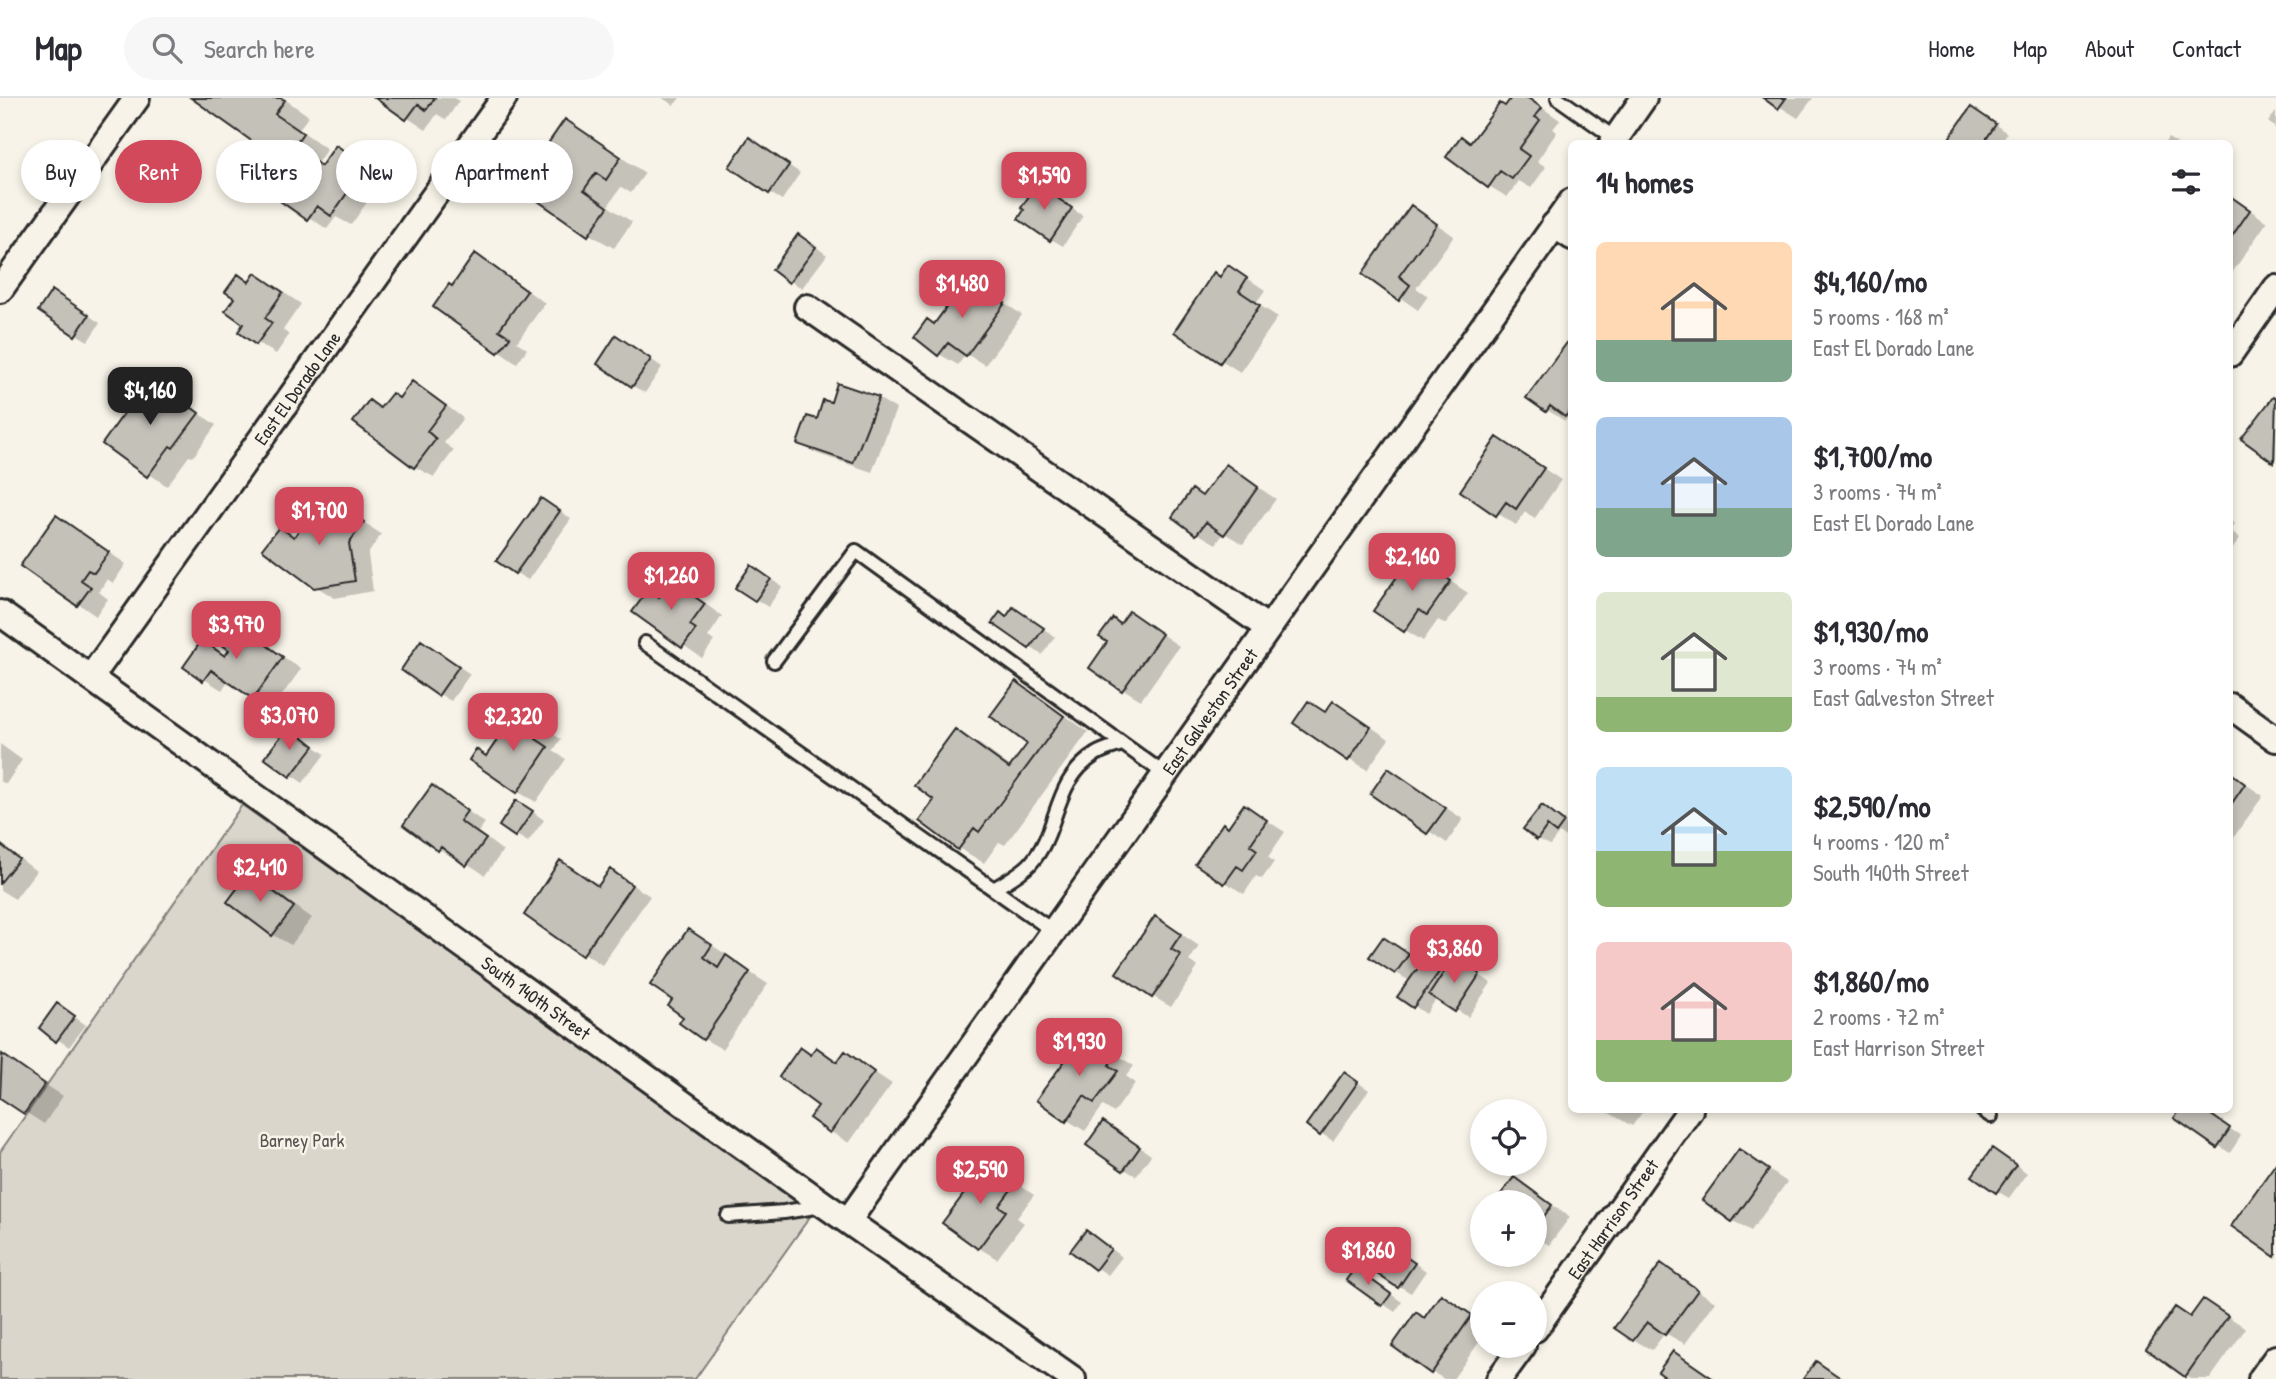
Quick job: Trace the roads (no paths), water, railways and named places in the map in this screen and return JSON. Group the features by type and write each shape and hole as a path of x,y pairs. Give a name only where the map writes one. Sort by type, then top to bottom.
{"street":[{"path":"0,290 137,98"},
{"name":"East El Dorado Lane","path":"91,677 504,98"},
{"path":"1615,140 1644,98"},
{"name":"East Galveston Street","path":"848,1221 1268,628 1563,231"},
{"path":"2233,350 2276,288"},
{"path":"807,307 1268,628"},
{"name":"South 140th Street","path":"0,613 826,1206 1073,1379"},
{"path":"2233,708 2276,739"},
{"name":"East Harrison Street","path":"1547,1312 1688,1113"},
{"path":"1499,1379 1514,1358"},
{"path":"2261,1379 2276,1359"}],"lane":[{"path":"1558,98 1613,140"},
{"path":"774,661 856,551 1166,775"},
{"path":"645,643 1053,931"},
{"path":"994,889 1029,865 1046,839 1059,800 1073,774 1097,753 1122,744"},
{"path":"728,1216 826,1206"}],"park label":[{"name":"Barney Park","path":"302,1140"}]}
